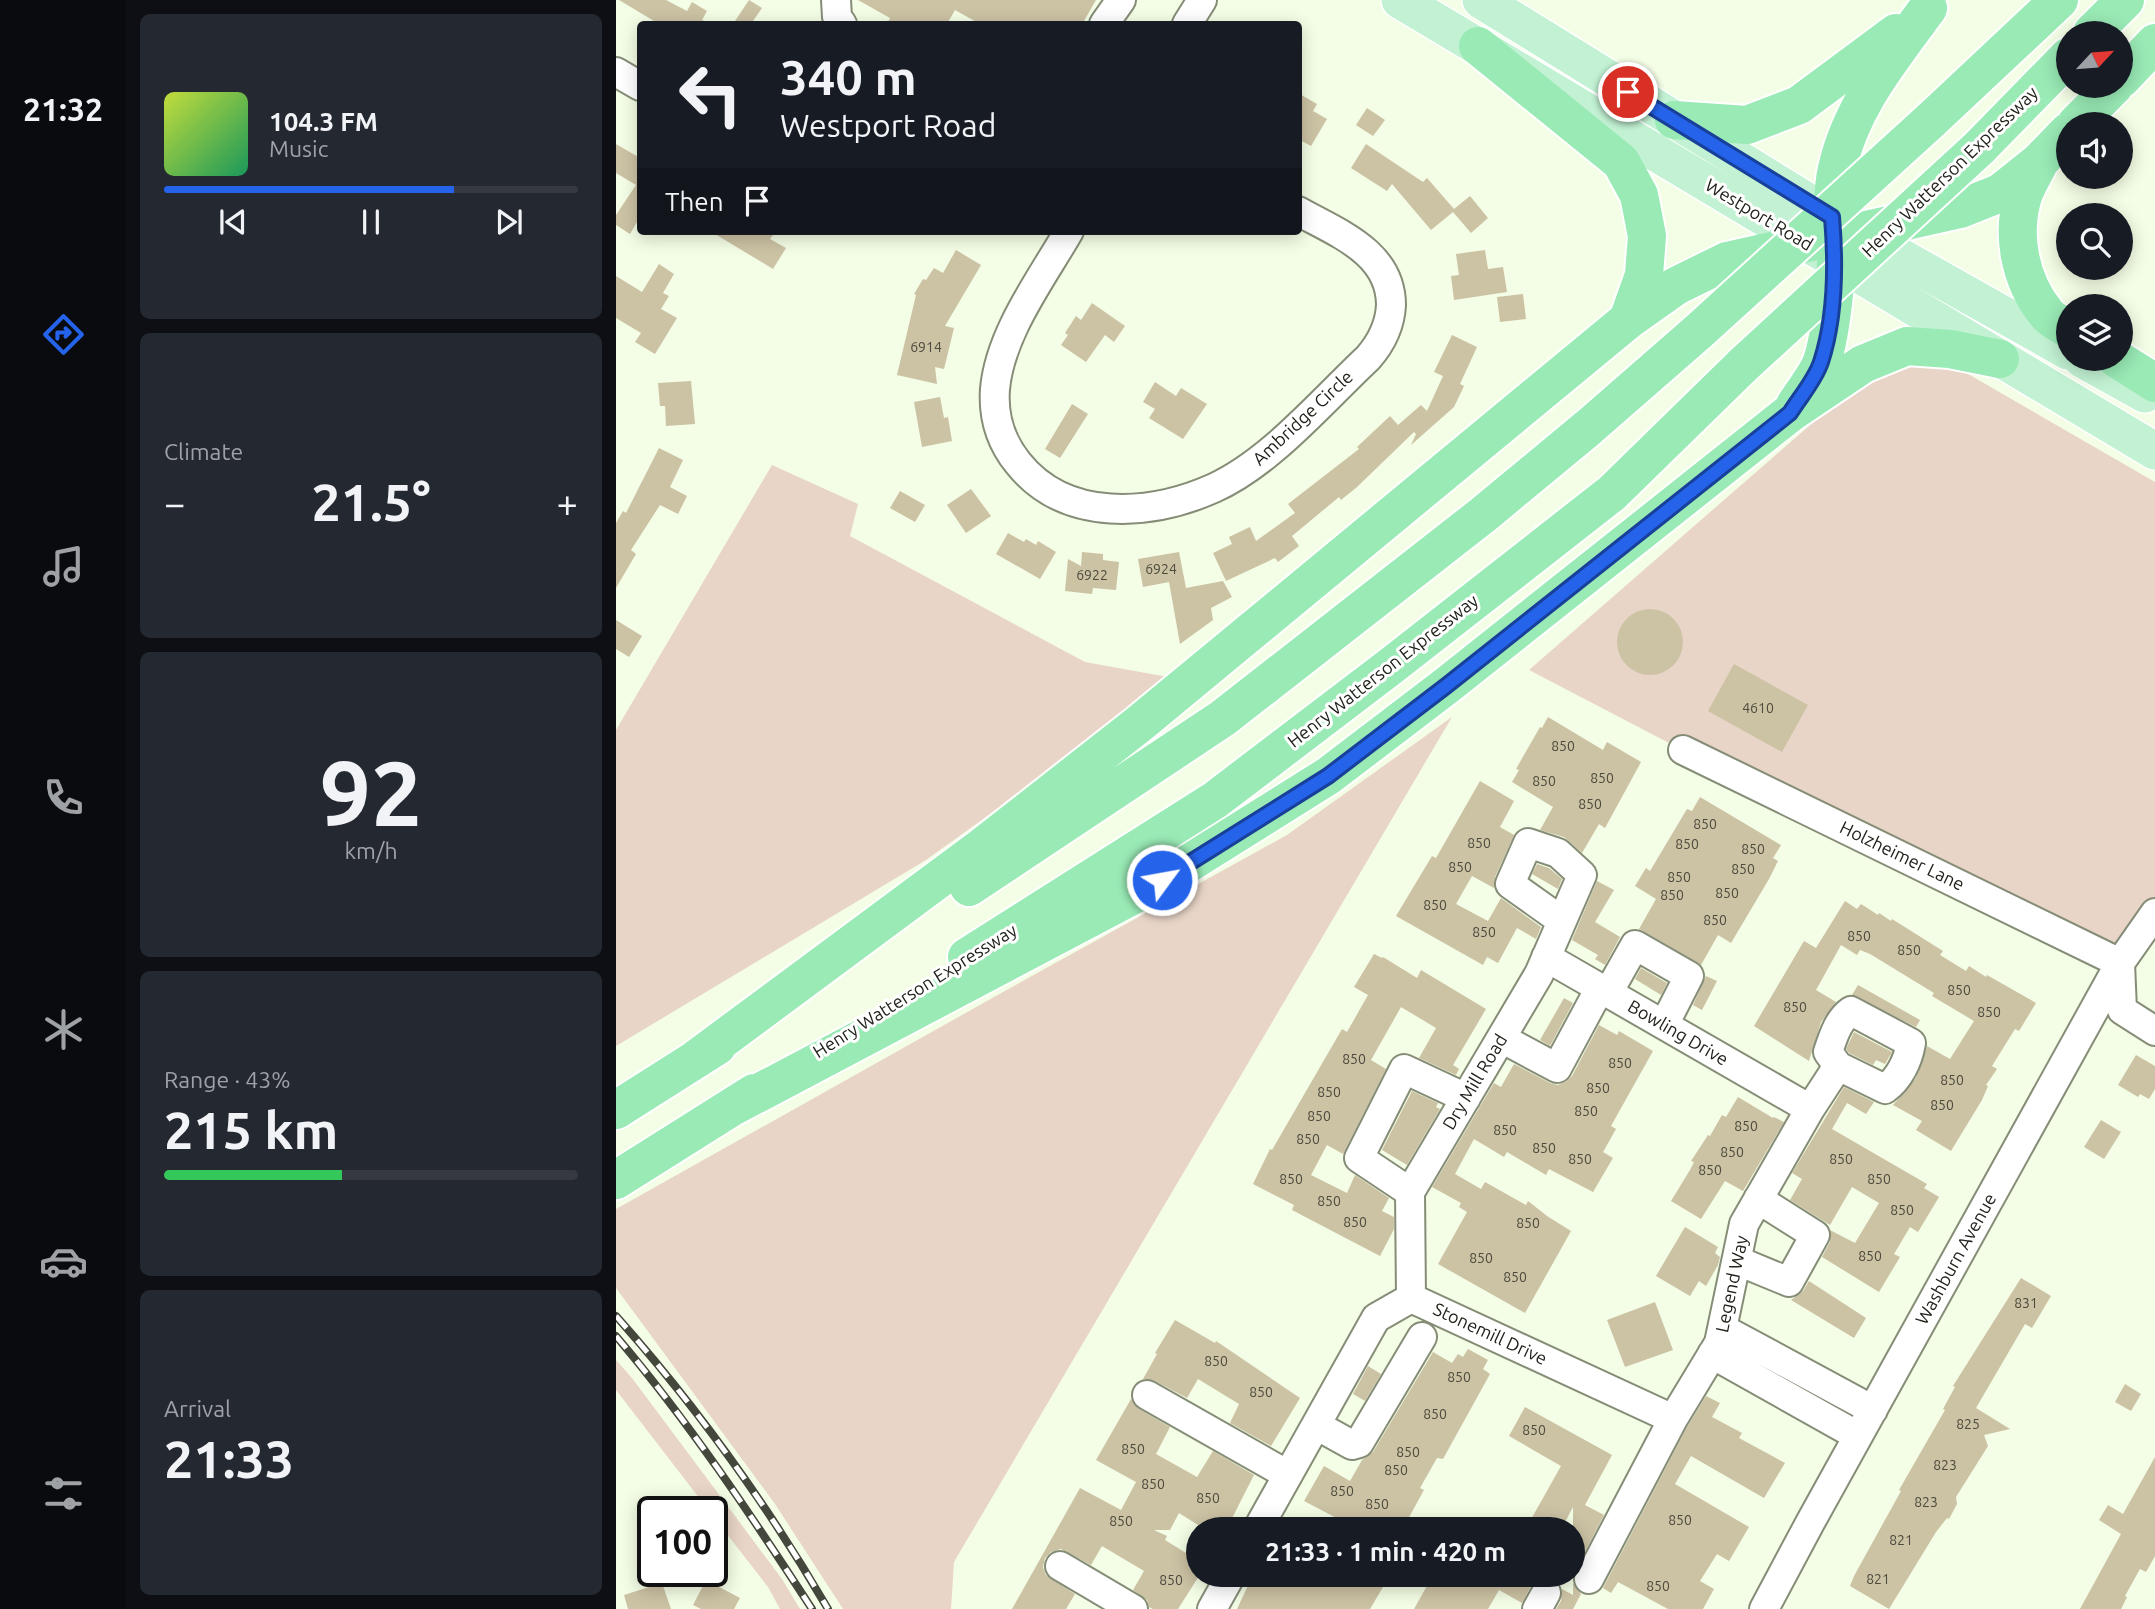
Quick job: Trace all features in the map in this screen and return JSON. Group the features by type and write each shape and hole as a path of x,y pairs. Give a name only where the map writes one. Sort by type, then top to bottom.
{"highway":[{"path":"616,1111 956,895 1223,718 1484,514 1699,331 2059,0"},
{"path":"2104,21 2125,0"},
{"path":"1674,120 1747,125 1799,105 1933,4"},
{"path":"1790,413 1821,364 1830,321 1836,171 1849,126 1868,90 1933,4"},
{"path":"2133,66 2155,43"},
{"path":"1478,46 1621,162 1639,195 1647,236 1644,275 1628,320"},
{"name":"Henry Watterson Expressway","path":"616,1180 1215,800 1612,493 1743,365 1979,148 2056,69"},
{"path":"2088,112 2102,98"},
{"path":"696,1059 982,847 1139,724 1628,320 1676,286 1727,261 1960,209 2000,193 2056,144"},
{"path":"2040,161 2023,196 2017,241 2024,276 2047,315 2056,321"},
{"path":"732,1107 1162,880 1328,776 1446,686 1790,413 1863,364 1907,346 1951,349 2000,359"},
{"path":"2133,369 2155,383"}],"main road":[{"name":"Westport Road","path":"1399,0 1478,46 1833,238 2056,345"},
{"name":"Westport Road","path":"1480,0 1674,120 2000,359 2155,451"},
{"path":"2103,371 2155,400"}],"street":[{"path":"836,0 840,21"},
{"path":"1106,21 1121,0"},
{"path":"1189,21 1202,0"},
{"path":"616,72 637,84"},
{"name":"Ambridge Circle","path":"1067,235 1008,337 995,388 995,410 1000,431 1009,452 1022,468 1061,498 1086,506 1115,509 1151,507 1190,498 1248,468 1272,449 1368,358 1387,329 1391,309 1390,290 1379,265 1361,247 1302,213"},
{"name":"Holzheimer Lane","path":"1683,750 2120,964"},
{"name":"Dry Mill Road","path":"1410,1192 1539,974 1582,875 1558,853 1528,843 1510,884 1562,921"},
{"name":"Washburn Avenue","path":"1764,1609 2120,964 2155,913"},
{"path":"1502,1038 1557,1068 1635,945 1689,976 1664,1025"},
{"name":"Bowling Drive","path":"1546,957 1810,1109"},
{"path":"2120,964 2122,1010 2155,1031"},
{"name":"Legend Way","path":"1589,1579 1673,1419 1717,1342 1738,1261 1744,1224 1838,1066"},
{"path":"1411,1298 1410,1192 1359,1158 1404,1069 1466,1098"},
{"path":"1738,1261 1789,1282 1815,1235 1758,1199"},
{"name":"Stonemill Drive","path":"1264,1517 1376,1318 1411,1298 1673,1419"},
{"path":"1316,1425 1352,1445 1359,1443 1422,1337"},
{"path":"1717,1342 1873,1410"},
{"path":"1717,1342 1858,1436"},
{"path":"1147,1395 1288,1475"},
{"path":"1060,1566 1133,1609"},
{"path":"1212,1609 1224,1587"}],"shaded area":[{"path":"1913,363 1968,374 2155,482 2155,897 2114,975 1529,670 1849,391"},
{"path":"772,465 858,504 850,536 1085,662 1168,677 1011,799 926,860 616,1046 616,730"},
{"path":"1452,717 954,1562 951,1609 843,1609 775,1504 616,1288 616,1209 1287,835"},
{"path":"616,1360 720,1496 698,1496 616,1390"},
{"path":"728,1507 782,1579 800,1609 780,1609 768,1587 728,1536"}],"building":[{"path":"619,0 666,0 687,11 692,2 707,11 702,20 704,21 654,21"},
{"path":"749,0 762,8 753,21 735,21"},
{"path":"858,0 1096,0 1084,21 975,21 955,10 949,21 888,21 890,18"},
{"path":"1302,95 1317,104 1313,111 1327,119 1311,146 1302,141"},
{"path":"1367,108 1385,120 1373,136 1356,125"},
{"path":"616,144 637,156 637,222 630,234 616,225 616,215 636,185 616,173"},
{"path":"1366,144 1423,182 1427,178 1454,209 1470,196 1488,218 1471,233 1453,212 1431,230 1392,184 1387,191 1351,168"},
{"path":"717,235 773,235 770,239 786,248 773,269"},
{"path":"956,250 981,265 945,326 954,328 944,369 935,367 937,384 897,375 916,295 914,294 934,268 943,273"},
{"path":"1485,250 1488,269 1503,267 1507,292 1454,300 1451,276 1459,275 1456,254"},
{"path":"659,264 674,274 663,293 669,296 661,309 677,318 655,354 635,342 641,333 616,318 616,276 642,292"},
{"path":"1523,294 1526,319 1500,322 1497,297"},
{"path":"1092,303 1125,326 1114,342 1105,335 1086,362 1061,345 1076,316 1081,320"},
{"path":"1452,335 1477,347 1460,384 1464,386 1454,407 1411,445 1416,434 1414,432 1357,487 1341,500 1339,497 1292,536 1299,546 1278,562 1275,558 1226,581 1213,553 1232,544 1229,537 1250,527 1256,541 1295,513 1288,504 1359,449 1357,447 1390,416 1398,425 1421,405 1427,411 1443,376 1434,372"},
{"path":"691,381 695,424 666,426 665,406 660,406 658,383"},
{"path":"1155,382 1176,396 1181,388 1207,404 1183,439 1149,418 1155,409 1143,402"},
{"path":"940,397 944,418 948,417 952,441 922,447 914,402"},
{"path":"1072,404 1088,414 1060,458 1045,449"},
{"path":"659,448 683,460 670,487 687,496 678,514 660,505 631,550 636,554 616,588 616,523 623,511 626,513"},
{"path":"971,489 991,516 966,533 947,505"},
{"path":"900,491 925,505 915,522 890,508"},
{"path":"1008,533 1024,542 1026,539 1036,545 1038,541 1056,552 1040,579 996,554"},
{"path":"1082,552 1103,554 1103,560 1119,562 1116,590 1093,588 1092,594 1065,591 1068,559 1081,566"},
{"path":"1179,552 1186,588 1223,581 1232,597 1211,608 1213,620 1180,644 1169,582 1143,587 1138,559"},
{"path":"1650,609 1673,619 1683,642 1673,665 1650,675 1627,665 1617,642 1627,619"},
{"path":"616,620 642,636 629,657 616,649"},
{"path":"1734,664 1808,705 1782,752 1708,711"},
{"path":"1548,717 1603,750 1607,742 1641,762 1605,828 1599,824 1582,853 1564,837 1540,830 1553,807 1512,782 1519,770 1516,769"},
{"path":"1480,781 1514,801 1500,827 1514,835 1495,877 1494,888 1472,876 1456,904 1488,921 1501,898 1541,927 1536,939 1517,928 1498,963 1487,957 1483,965 1396,916 1432,856 1436,858"},
{"path":"1700,797 1781,845 1773,858 1778,861 1769,879 1731,943 1718,935 1701,965 1639,929 1656,899 1635,886 1646,868 1650,871 1687,809 1692,811"},
{"path":"1537,864 1549,868 1562,879 1558,889 1532,874"},
{"path":"1597,881 1614,890 1595,922 1620,937 1605,965 1595,959 1598,955 1572,940"},
{"path":"1845,901 1857,909 1861,904 1878,915 1879,913 1891,921 1892,919 1943,951 1940,955 1966,971 1969,966 2036,1003 2019,1031 2015,1029 1992,1066 1997,1069 1951,1151 1916,1130 1922,1121 1893,1105 1916,1078 1927,1046 1950,1059 1974,1021 1932,996 1934,993 1870,954 1860,950 1857,955 1841,945 1816,990 1836,1002 1821,1022 1809,1061 1754,1026 1804,941 1816,948"},
{"path":"1374,954 1417,978 1421,970 1486,1009 1453,1065 1459,1069 1456,1075 1419,1058 1436,1028 1401,1007 1371,1060 1386,1069 1343,1154 1327,1145 1311,1175 1347,1193 1355,1175 1389,1198 1382,1211 1394,1217 1394,1229 1380,1256 1292,1210 1294,1205 1253,1184 1270,1149 1272,1150 1342,1029 1347,1032 1368,995 1354,987"},
{"path":"1641,968 1667,983 1661,995 1635,979"},
{"path":"1706,976 1717,981 1702,1010 1693,1005"},
{"path":"1858,985 1920,1020 1916,1027 1852,995"},
{"path":"1564,998 1573,1003 1550,1046 1540,1040"},
{"path":"1599,1025 1617,1035 1619,1031 1653,1051 1611,1126 1616,1129 1603,1152 1613,1158 1593,1192 1549,1169 1546,1175 1507,1152 1504,1157 1474,1139 1455,1174 1481,1189 1485,1182 1526,1205 1528,1201 1571,1231 1525,1313 1438,1264 1467,1212 1459,1207 1461,1203 1432,1187 1494,1083 1501,1087 1514,1064 1550,1083 1558,1085 1565,1082 1572,1076"},
{"path":"1854,1032 1892,1052 1885,1064 1876,1060 1873,1065 1849,1053 1846,1049"},
{"path":"2136,1055 2155,1066 2155,1089 2149,1099 2140,1094 2138,1097 2118,1085"},
{"path":"1844,1087 1874,1102 1866,1114 1847,1103 1832,1129 1927,1184 1924,1188 1939,1197 1918,1232 1910,1227 1894,1254 1900,1257 1879,1292 1822,1257 1830,1242 1830,1230 1855,1243 1879,1203 1852,1187 1830,1225 1790,1200 1802,1179 1792,1173"},
{"path":"1412,1091 1438,1103 1436,1107 1440,1109 1407,1165 1382,1150"},
{"path":"1738,1097 1784,1122 1743,1191 1725,1181 1701,1219 1671,1201 1694,1162 1691,1161 1722,1115 1726,1117"},
{"path":"2101,1120 2121,1132 2104,1159 2084,1147"},
{"path":"1685,1227 1718,1247 1715,1253 1720,1257 1706,1286 1699,1281 1690,1296 1656,1276"},
{"path":"2021,1278 2051,1296 2032,1328 2025,1324 1976,1408 2010,1429 1984,1435 1988,1446 1956,1497 1957,1504 1949,1519 1947,1518 1936,1532 1889,1609 1850,1586 1901,1491 1899,1490 1945,1410 1943,1409 1955,1387 1953,1386"},
{"path":"1809,1281 1866,1318 1854,1338 1791,1300 1803,1291"},
{"path":"1655,1302 1673,1350 1625,1367 1607,1320"},
{"path":"1175,1320 1215,1343 1216,1341 1300,1398 1271,1446 1230,1423 1239,1404 1198,1379 1187,1398 1155,1381 1143,1379"},
{"path":"1468,1349 1488,1360 1483,1369 1490,1374 1443,1459 1437,1458 1420,1488 1424,1490 1409,1517 1334,1517 1304,1501 1324,1466 1350,1481 1362,1460 1373,1452 1433,1352 1452,1363 1458,1354 1463,1357"},
{"path":"1368,1366 1381,1374 1365,1401 1353,1394"},
{"path":"2125,1384 2141,1394 2131,1411 2115,1402"},
{"path":"1706,1396 1720,1403 1712,1417 1742,1433 1739,1438 1785,1463 1764,1498 1691,1456 1675,1484 1749,1527 1729,1561 1717,1554 1700,1581 1714,1589 1703,1609 1668,1609 1618,1582 1611,1593 1603,1588"},
{"path":"1131,1399 1139,1409 1170,1427 1156,1454 1197,1477 1213,1451 1254,1475 1233,1517 1186,1517 1179,1513 1170,1530 1154,1530 1167,1536 1165,1540 1186,1553 1186,1587 1192,1587 1178,1609 1149,1607 1147,1600 1133,1590 1144,1571 1102,1546 1091,1565 1061,1549 1051,1552 1045,1558 1043,1567 1046,1575 1075,1594 1066,1609 1012,1609 1080,1488 1121,1510 1136,1482 1096,1460"},
{"path":"1525,1407 1612,1455 1585,1505 1604,1515 1585,1552 1585,1517 1573,1517 1573,1507 1568,1517 1532,1517 1561,1466 1509,1436"},
{"path":"2155,1457 2155,1556 2146,1572 2140,1569 2121,1609 2080,1609 2121,1534 2099,1520 2108,1505 2123,1514"},
{"path":"649,1587 663,1587 671,1609 628,1609 624,1595"},
{"path":"702,1587 719,1587 740,1598 734,1609 701,1609 693,1605"},
{"path":"1247,1587 1383,1587 1370,1609 1237,1609"},
{"path":"1426,1587 1530,1587 1522,1603 1499,1590 1488,1609 1414,1609"},
{"path":"1573,1587 1576,1587 1581,1594 1573,1609 1556,1609 1561,1601 1562,1589 1573,1595"}],"railway":[{"path":"616,1316 674,1385 756,1495 828,1609"},
{"path":"616,1336 694,1435 812,1609"}],"route":[{"path":"1162,880 1328,776 1446,686 1790,413 1821,364 1830,321 1836,261 1832,217 1628,92"}]}
